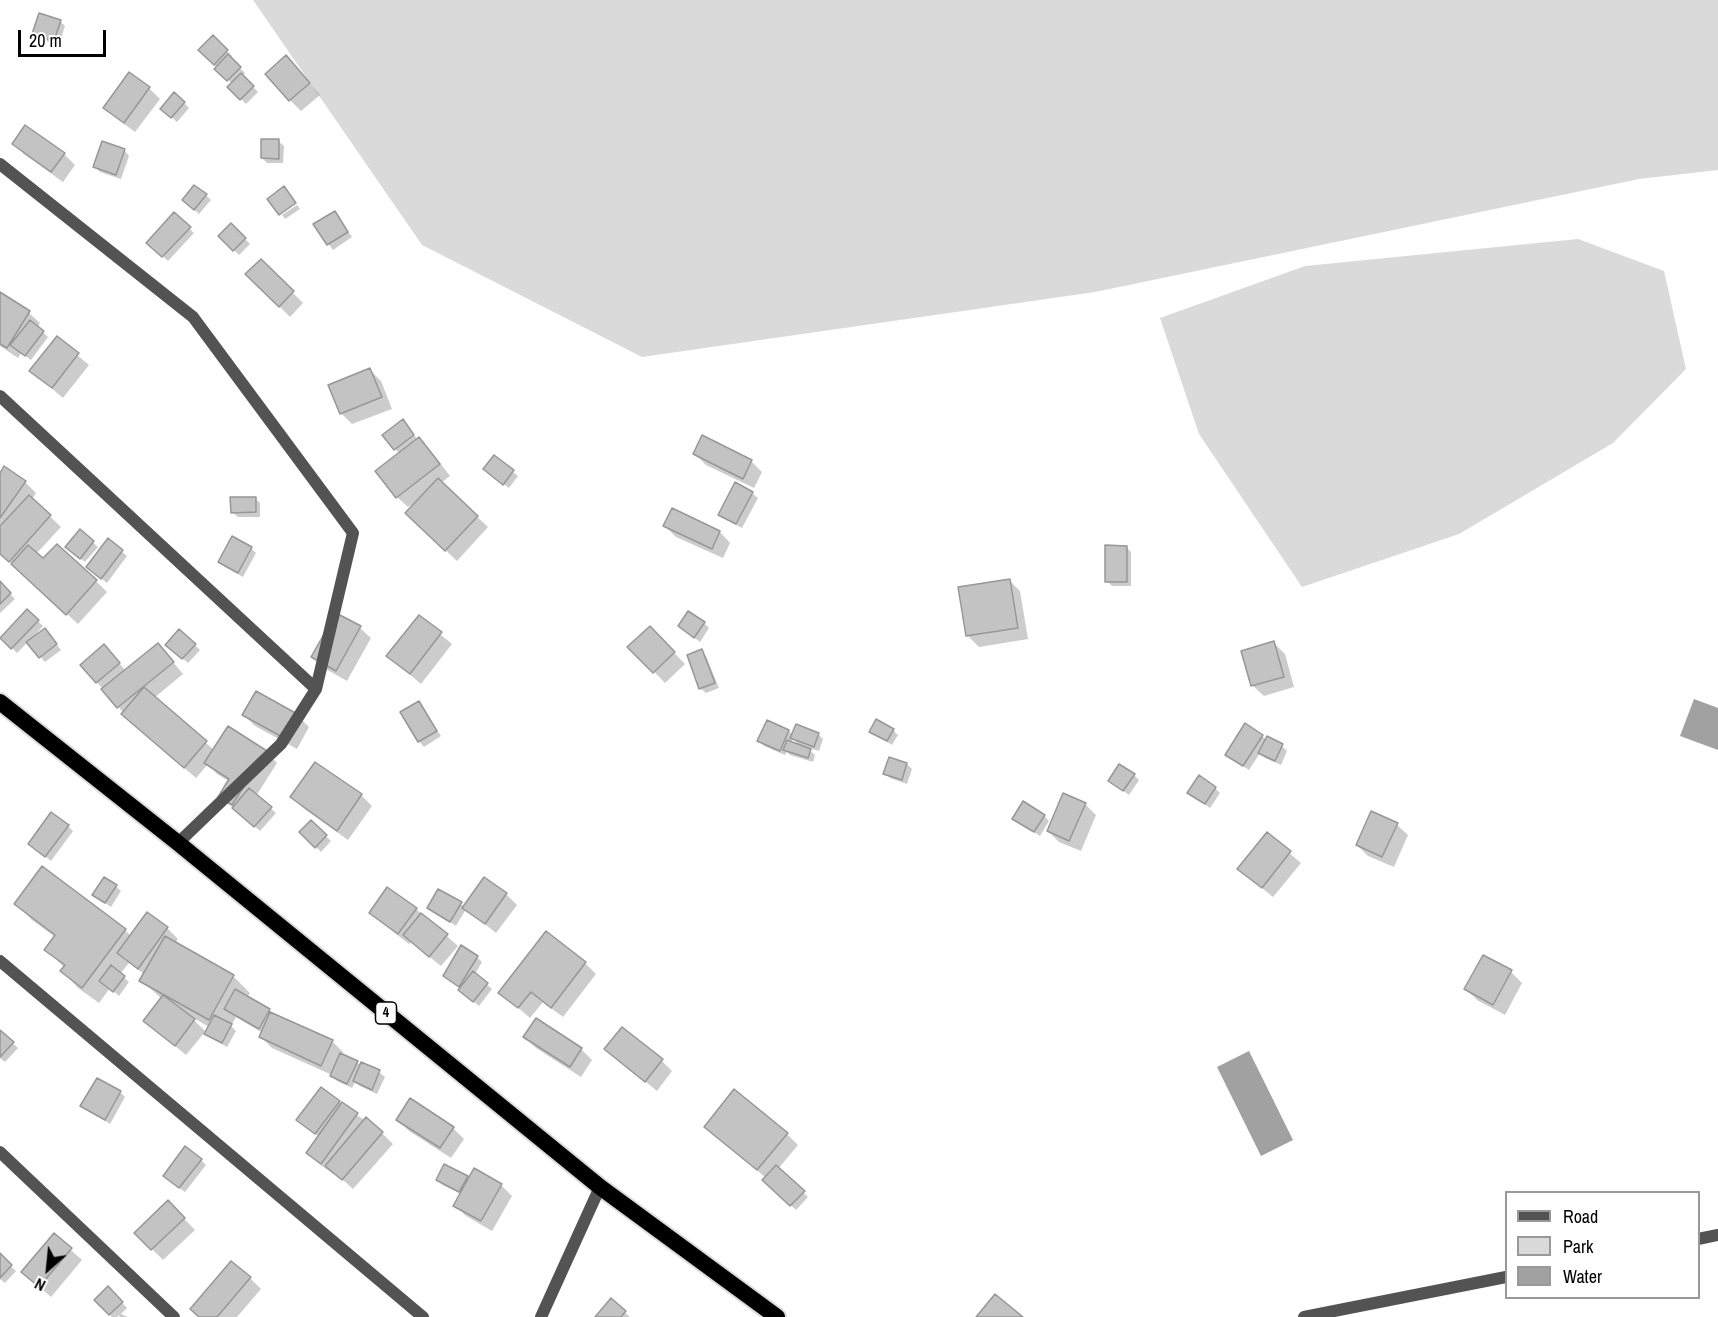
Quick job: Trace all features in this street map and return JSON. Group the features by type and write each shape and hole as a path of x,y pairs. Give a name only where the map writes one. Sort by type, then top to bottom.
{"highway":[{"name":"4","path":"0,702 178,843 600,1187 777,1317"}],"street":[{"path":"0,164 193,317 353,533 316,689 281,744 178,843"},
{"path":"0,396 316,689"},
{"path":"0,962 423,1317"},
{"path":"0,1152 174,1317"},
{"path":"541,1317 600,1187"},
{"path":"1700,1239 1718,1235"},
{"path":"1304,1317 1505,1277"}],"green space":[{"path":"253,0 1718,0 1718,170 1639,179 1095,292 642,357 422,245"},
{"path":"1578,239 1664,271 1686,369 1613,443 1459,534 1302,587 1199,434 1160,318 1305,266"}],"water":[{"path":"1694,699 1718,708 1718,750 1680,736"},
{"path":"1249,1051 1293,1140 1261,1156 1217,1067"}],"building":[{"path":"39,13 61,20 54,41 32,34"},
{"path":"213,35 228,50 214,65 198,50"},
{"path":"228,54 241,67 227,81 214,69"},
{"path":"286,55 310,83 289,101 265,74"},
{"path":"129,72 150,87 124,123 103,108"},
{"path":"241,73 254,86 240,100 227,87"},
{"path":"174,92 185,102 171,118 160,109"},
{"path":"25,125 65,153 51,172 12,144"},
{"path":"261,139 279,139 279,159 261,158"},
{"path":"102,141 125,149 116,175 93,167"},
{"path":"194,185 207,194 194,210 182,200"},
{"path":"284,186 296,203 279,215 267,199"},
{"path":"335,211 348,232 327,245 313,224"},
{"path":"174,212 191,227 162,257 146,243"},
{"path":"231,223 246,238 233,251 218,236"},
{"path":"261,259 294,291 279,307 245,274"},
{"path":"0,292 30,311 7,348 0,344"},
{"path":"30,320 44,331 25,356 10,345"},
{"path":"57,336 79,353 52,388 29,371"},
{"path":"370,368 382,397 340,414 328,385"},
{"path":"403,419 414,435 394,450 382,435"},
{"path":"702,435 752,460 743,479 693,454"},
{"path":"419,437 440,464 396,498 375,471"},
{"path":"494,455 514,470 503,485 483,469"},
{"path":"4,466 26,481 0,518 0,473"},
{"path":"438,478 478,516 445,551 405,513"},
{"path":"735,482 753,492 736,524 718,515"},
{"path":"29,495 51,515 9,562 0,554 0,526"},
{"path":"230,497 256,497 256,512 231,513"},
{"path":"672,508 720,531 712,549 663,526"},
{"path":"80,529 94,541 80,559 65,547"},
{"path":"232,536 252,547 238,573 218,562"},
{"path":"108,538 123,550 101,579 86,567"},
{"path":"57,544 97,580 66,615 11,564 28,545 43,558"},
{"path":"1105,545 1127,546 1127,582 1105,582"},
{"path":"1010,579 1018,628 966,636 958,587"},
{"path":"0,581 11,593 0,604"},
{"path":"27,609 39,620 11,649 0,638"},
{"path":"688,611 705,622 694,638 678,626"},
{"path":"336,613 361,626 336,671 311,657"},
{"path":"419,615 442,632 410,674 386,656"},
{"path":"650,626 675,652 653,673 627,647"},
{"path":"45,628 57,644 39,658 26,642"},
{"path":"179,629 196,644 182,659 165,645"},
{"path":"1274,641 1284,677 1251,686 1241,651"},
{"path":"158,643 174,662 117,708 101,689"},
{"path":"104,644 120,663 96,683 80,665"},
{"path":"702,649 715,683 699,689 687,655"},
{"path":"144,687 207,741 184,768 121,714"},
{"path":"256,691 299,715 286,739 242,715"},
{"path":"419,701 437,731 418,742 400,712"},
{"path":"876,719 894,729 887,741 869,732"},
{"path":"767,720 789,730 780,751 757,741"},
{"path":"1245,723 1263,735 1243,766 1225,755"},
{"path":"796,724 819,733 814,747 790,738"},
{"path":"228,726 267,751 232,805 218,797 229,779 204,763"},
{"path":"1267,736 1283,744 1275,761 1258,753"},
{"path":"787,740 811,749 808,758 783,750"},
{"path":"889,757 907,763 902,780 883,774"},
{"path":"315,762 362,794 337,831 290,797"},
{"path":"1119,764 1135,774 1123,791 1108,781"},
{"path":"1199,775 1216,787 1205,804 1187,793"},
{"path":"249,788 272,807 254,827 232,808"},
{"path":"1063,793 1086,803 1069,841 1047,831"},
{"path":"1023,801 1045,815 1034,832 1012,819"},
{"path":"1371,811 1398,823 1382,857 1356,845"},
{"path":"51,812 69,825 45,857 28,844"},
{"path":"311,820 327,835 315,848 299,832"},
{"path":"1267,832 1291,851 1262,888 1237,869"},
{"path":"42,866 126,929 82,988 60,971 65,965 44,950 55,935 14,904"},
{"path":"104,877 117,885 105,903 92,895"},
{"path":"484,877 507,893 485,924 462,908"},
{"path":"387,887 417,908 398,934 369,913"},
{"path":"438,889 462,902 450,922 427,908"},
{"path":"147,912 168,927 138,969 117,953"},
{"path":"421,913 448,934 429,957 403,935"},
{"path":"546,931 586,962 551,1008 531,992 518,1008 498,993"},
{"path":"165,936 234,975 209,1020 139,981"},
{"path":"461,945 478,956 459,987 443,976"},
{"path":"1483,955 1512,970 1493,1005 1464,989"},
{"path":"111,965 125,976 113,992 99,981"},
{"path":"473,971 488,983 473,1002 458,990"},
{"path":"235,989 270,1009 259,1029 224,1009"},
{"path":"163,995 195,1019 175,1046 143,1021"},
{"path":"270,1012 333,1040 321,1066 259,1037"},
{"path":"214,1015 232,1024 222,1043 204,1034"},
{"path":"536,1018 582,1048 570,1067 523,1037"},
{"path":"622,1027 663,1059 645,1082 604,1049"},
{"path":"0,1030 14,1042 0,1057"},
{"path":"340,1053 358,1061 347,1084 330,1076"},
{"path":"361,1062 380,1070 372,1090 353,1081"},
{"path":"97,1078 121,1091 105,1120 80,1106"},
{"path":"321,1087 340,1101 315,1134 296,1120"},
{"path":"734,1089 788,1133 757,1170 704,1127"},
{"path":"410,1098 454,1127 440,1148 396,1120"},
{"path":"342,1102 358,1113 321,1164 306,1153"},
{"path":"366,1117 383,1132 342,1180 325,1166"},
{"path":"185,1146 202,1159 179,1188 163,1176"},
{"path":"444,1164 468,1176 459,1192 436,1180"},
{"path":"776,1165 805,1191 790,1206 762,1180"},
{"path":"474,1168 502,1184 481,1221 453,1206"},
{"path":"168,1200 185,1218 151,1250 134,1233"},
{"path":"54,1233 72,1248 39,1287 21,1272"},
{"path":"0,1253 12,1265 0,1278"},
{"path":"231,1261 251,1277 217,1317 199,1317 190,1309"},
{"path":"108,1286 123,1302 109,1315 94,1300"},
{"path":"995,1294 1023,1317 976,1317"},
{"path":"611,1298 626,1311 621,1317 595,1317"}]}
